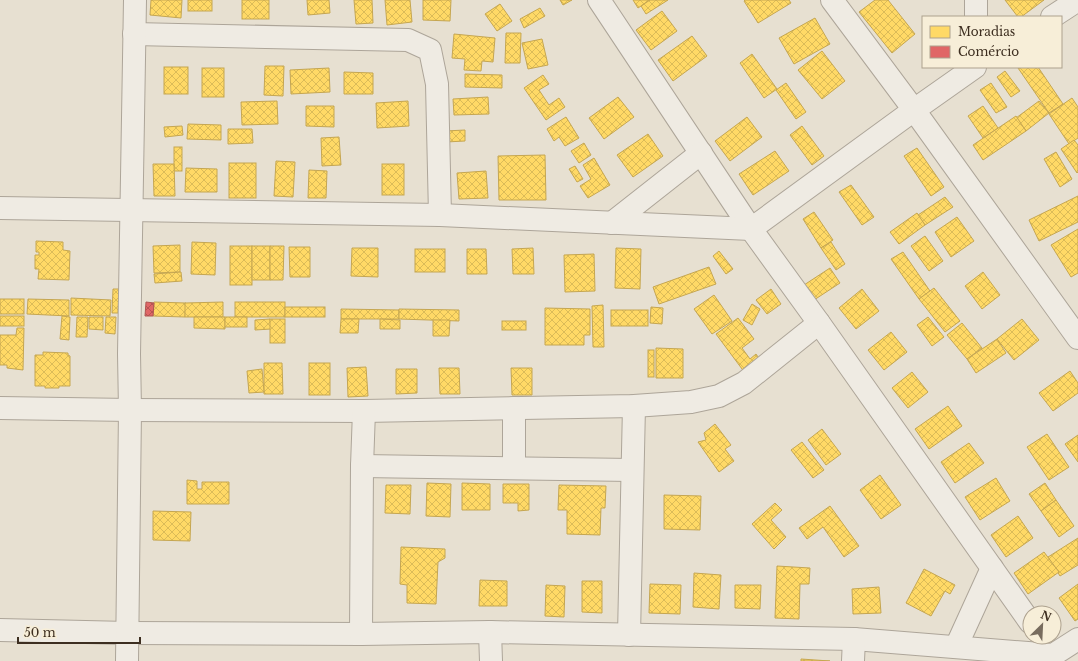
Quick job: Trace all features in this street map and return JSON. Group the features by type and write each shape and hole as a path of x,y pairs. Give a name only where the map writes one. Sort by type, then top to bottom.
{"street":[{"path":"127,661 130,410 129,354 135,0"},
{"path":"599,0 751,229 1022,611"},
{"path":"832,0 914,110 1078,338"},
{"path":"976,0 976,16"},
{"path":"1054,16 1078,0"},
{"path":"134,34 408,40 430,50 437,84 440,215"},
{"path":"0,208 440,215 751,229 974,68"},
{"path":"612,223 700,154"},
{"path":"0,408 364,411 634,406 691,402 719,396 744,383 819,323"},
{"path":"629,635 634,406"},
{"path":"514,408 514,468"},
{"path":"361,634 362,466 364,411"},
{"path":"362,466 632,470"},
{"path":"956,647 992,568"},
{"path":"0,630 128,633 361,634 490,632 854,639 956,647 1055,658 1078,639"},
{"path":"490,632 491,661"},
{"path":"853,661 854,639"},
{"path":"1046,645 1055,658"}],"building: Moradias":[{"path":"151,0 182,0 181,18 150,15"},
{"path":"188,0 212,0 212,11 188,11"},
{"path":"242,0 269,0 269,19 242,19"},
{"path":"307,0 329,0 330,13 308,15"},
{"path":"354,0 372,0 373,23 356,24"},
{"path":"385,0 410,0 412,22 387,25"},
{"path":"423,0 451,0 450,21 423,20"},
{"path":"560,0 572,0 563,5"},
{"path":"633,0 650,0 638,8"},
{"path":"650,0 668,0 646,14 641,6"},
{"path":"789,0 791,3 758,23 744,1"},
{"path":"875,0 888,0 915,34 892,53 859,12"},
{"path":"1005,0 1044,0 1022,16 1017,16"},
{"path":"500,4 512,21 497,31 485,14"},
{"path":"540,8 545,16 524,28 520,19"},
{"path":"662,11 677,31 651,50 636,30"},
{"path":"815,18 830,44 794,64 779,38"},
{"path":"506,33 521,33 520,63 505,63"},
{"path":"454,34 495,38 493,62 482,61 481,71 464,70 465,59 452,58"},
{"path":"692,36 707,56 673,81 658,60"},
{"path":"542,39 548,65 528,69 522,43"},
{"path":"822,51 845,81 822,99 798,70"},
{"path":"752,54 777,89 764,98 740,63"},
{"path":"265,66 284,66 283,96 264,95"},
{"path":"164,67 188,67 188,94 164,94"},
{"path":"202,68 224,68 224,97 202,97"},
{"path":"329,68 330,92 291,94 290,70"},
{"path":"1018,68 1039,68 1063,104 1049,113"},
{"path":"1005,71 1020,91 1011,97 997,77"},
{"path":"344,72 373,73 373,94 344,94"},
{"path":"465,74 502,75 502,88 465,87"},
{"path":"543,75 549,84 539,90 549,105 559,98 565,107 546,120 524,88"},
{"path":"786,83 806,112 796,119 776,90"},
{"path":"991,83 1007,107 996,113 980,90"},
{"path":"488,97 489,114 454,115 453,99"},
{"path":"618,97 634,117 604,139 589,118"},
{"path":"1072,98 1078,107 1078,138 1069,144 1049,114"},
{"path":"277,101 278,124 242,125 241,102"},
{"path":"408,101 409,126 377,128 376,103"},
{"path":"1039,101 1049,113 1026,131 1016,118"},
{"path":"306,106 334,106 334,127 306,126"},
{"path":"983,106 998,128 983,138 968,116"},
{"path":"1016,116 1026,131 983,160 973,145"},
{"path":"566,117 579,138 565,146 559,137 554,141 547,129"},
{"path":"747,117 762,137 730,161 715,141"},
{"path":"188,124 221,125 221,140 187,139"},
{"path":"182,126 183,135 165,137 164,127"},
{"path":"802,126 824,156 812,165 790,135"},
{"path":"228,129 252,129 253,143 228,144"},
{"path":"465,130 465,141 446,142 445,131"},
{"path":"648,134 663,156 633,177 617,155"},
{"path":"339,137 341,165 322,166 321,138"},
{"path":"1074,140 1078,145 1077,173 1061,149"},
{"path":"584,143 591,155 579,163 571,151"},
{"path":"174,147 182,147 182,171 174,171"},
{"path":"917,148 944,187 931,196 904,156"},
{"path":"775,151 789,171 753,195 739,174"},
{"path":"1056,152 1072,179 1060,187 1044,159"},
{"path":"545,155 546,200 499,200 498,156"},
{"path":"594,158 610,185 588,198 580,186 591,179 583,165"},
{"path":"276,161 295,162 293,197 274,196"},
{"path":"229,163 256,163 256,198 229,198"},
{"path":"153,164 174,164 175,196 154,196"},
{"path":"382,164 404,164 404,195 382,195"},
{"path":"575,166 583,179 577,182 569,169"},
{"path":"186,168 217,169 217,192 185,192"},
{"path":"309,170 327,171 326,198 308,198"},
{"path":"486,171 488,198 459,199 457,173"},
{"path":"851,185 874,217 862,225 839,192"},
{"path":"1078,196 1078,222 1039,241 1029,220"},
{"path":"945,197 953,207 925,225 918,215"},
{"path":"814,212 833,240 821,248 803,219"},
{"path":"917,213 925,225 899,244 890,232"},
{"path":"957,217 974,241 951,257 935,232"},
{"path":"1078,229 1078,273 1071,277 1051,245"},
{"path":"925,236 943,261 929,271 911,246"},
{"path":"36,241 63,242 63,250 70,251 69,280 38,279 39,269 35,269 35,255 39,255 39,252 36,252"},
{"path":"192,242 216,243 215,275 191,274"},
{"path":"831,242 845,264 836,270 821,248"},
{"path":"180,245 180,272 154,273 153,246"},
{"path":"230,246 252,246 252,285 230,285"},
{"path":"252,246 270,246 270,280 252,280"},
{"path":"270,246 284,246 283,280 270,280"},
{"path":"289,247 310,247 310,277 290,277"},
{"path":"352,248 378,248 378,277 351,276"},
{"path":"533,248 534,274 513,274 512,249"},
{"path":"616,248 641,249 640,289 615,288"},
{"path":"415,249 445,249 445,272 415,272"},
{"path":"467,249 486,249 487,274 467,274"},
{"path":"719,251 733,269 726,274 713,256"},
{"path":"903,252 930,291 919,299 891,259"},
{"path":"594,254 595,291 565,292 564,255"},
{"path":"709,267 716,284 659,304 653,287"},
{"path":"830,268 840,283 814,300 804,285"},
{"path":"181,272 182,281 155,283 154,274"},
{"path":"983,272 1000,295 982,309 965,286"},
{"path":"934,288 960,321 945,332 919,299"},
{"path":"113,289 119,289 118,313 112,313"},
{"path":"771,289 781,304 767,314 756,300"},
{"path":"862,289 879,311 856,329 839,308"},
{"path":"714,295 732,321 712,334 694,309"},
{"path":"71,298 111,300 110,316 71,315"},
{"path":"0,299 24,299 24,314 0,314"},
{"path":"28,299 69,300 69,316 27,314"},
{"path":"154,302 186,303 185,317 153,316"},
{"path":"223,302 223,317 185,317 185,303"},
{"path":"235,302 285,302 285,317 235,317"},
{"path":"752,304 760,309 752,325 743,320"},
{"path":"603,305 604,347 593,347 592,306"},
{"path":"285,307 325,307 325,317 285,317"},
{"path":"651,307 663,308 662,324 650,323"},
{"path":"545,308 590,309 590,335 584,335 584,345 545,345"},
{"path":"341,309 399,310 399,319 341,319"},
{"path":"399,309 459,310 459,321 399,319"},
{"path":"611,310 648,310 648,326 611,326"},
{"path":"0,316 24,316 24,326 0,326"},
{"path":"62,316 70,317 69,340 60,339"},
{"path":"77,317 88,317 87,337 76,337"},
{"path":"89,317 103,317 103,330 89,329"},
{"path":"106,317 116,317 115,334 105,333"},
{"path":"194,317 225,317 225,329 194,328"},
{"path":"225,317 247,317 247,327 225,327"},
{"path":"928,317 944,337 932,346 917,325"},
{"path":"738,318 754,339 742,348 750,359 756,354 761,361 745,373 716,334"},
{"path":"270,319 271,329 255,330 255,320"},
{"path":"270,319 285,319 285,343 270,343"},
{"path":"341,319 359,319 358,333 340,333"},
{"path":"380,319 400,320 400,329 380,329"},
{"path":"1022,319 1039,340 1014,360 997,339"},
{"path":"433,320 450,320 449,336 433,336"},
{"path":"502,321 526,321 526,330 502,330"},
{"path":"962,323 982,348 967,359 947,335"},
{"path":"17,328 24,328 23,370 7,368 7,365 0,365 0,335 16,335"},
{"path":"891,332 907,352 884,370 868,350"},
{"path":"997,339 1006,353 976,373 967,359"},
{"path":"656,348 683,349 683,378 656,378"},
{"path":"648,350 654,350 654,377 648,377"},
{"path":"43,352 68,353 70,356 70,386 45,388 45,386 35,386 35,355 43,355"},
{"path":"264,363 282,363 283,394 264,394"},
{"path":"309,363 330,363 330,395 309,395"},
{"path":"366,367 368,396 348,397 347,368"},
{"path":"439,368 459,368 460,394 440,394"},
{"path":"511,368 532,368 532,395 512,395"},
{"path":"262,369 264,392 249,393 247,371"},
{"path":"396,369 417,369 417,393 396,394"},
{"path":"1070,371 1078,383 1078,393 1053,411 1039,393"},
{"path":"912,372 928,392 908,408 892,388"},
{"path":"948,406 962,426 929,449 915,429"},
{"path":"715,424 731,445 725,449 734,461 719,472 698,442 706,440 704,433"},
{"path":"822,429 841,454 826,465 808,440"},
{"path":"1047,434 1069,467 1049,480 1027,447"},
{"path":"1078,435 1078,462 1065,444"},
{"path":"802,442 824,470 813,478 791,450"},
{"path":"969,443 984,463 955,483 941,462"},
{"path":"880,475 901,505 881,519 860,490"},
{"path":"996,478 1010,501 980,520 965,497"},
{"path":"187,480 197,481 197,489 202,489 202,482 229,482 229,504 187,504"},
{"path":"427,483 451,484 450,517 426,516"},
{"path":"462,483 490,484 490,510 462,510"},
{"path":"1045,483 1056,500 1041,511 1029,494"},
{"path":"503,484 529,484 529,510 518,511 518,503 503,503"},
{"path":"386,485 411,485 410,514 385,513"},
{"path":"559,485 606,486 605,508 601,508 600,535 567,534 567,510 558,510"},
{"path":"664,495 701,496 700,530 664,529"},
{"path":"1056,500 1074,526 1059,537 1041,511"},
{"path":"775,503 782,510 771,520 786,537 774,549 752,524"},
{"path":"830,506 859,546 844,557 823,527 807,539 799,528"},
{"path":"153,511 191,512 190,541 153,540"},
{"path":"1018,516 1033,538 1006,557 991,535"},
{"path":"1078,538 1078,565 1060,576 1048,557"},
{"path":"401,547 445,549 445,558 438,562 436,604 407,603 407,585 400,584"},
{"path":"1044,552 1059,572 1028,594 1014,573"},
{"path":"777,566 810,568 809,584 800,584 799,619 775,618"},
{"path":"924,569 955,585 950,594 945,591 931,616 906,603"},
{"path":"694,573 721,575 719,609 693,607"},
{"path":"480,580 507,581 507,606 479,606"},
{"path":"582,581 602,581 602,613 582,612"},
{"path":"650,584 681,585 680,614 649,613"},
{"path":"1078,584 1078,619 1075,621 1059,598"},
{"path":"546,585 565,586 564,617 545,616"},
{"path":"735,585 761,585 760,609 735,608"},
{"path":"879,587 881,613 853,614 852,589"},
{"path":"801,659 830,661 801,661"}],"building: Comércio":[{"path":"146,302 154,303 153,316 145,316"}]}
